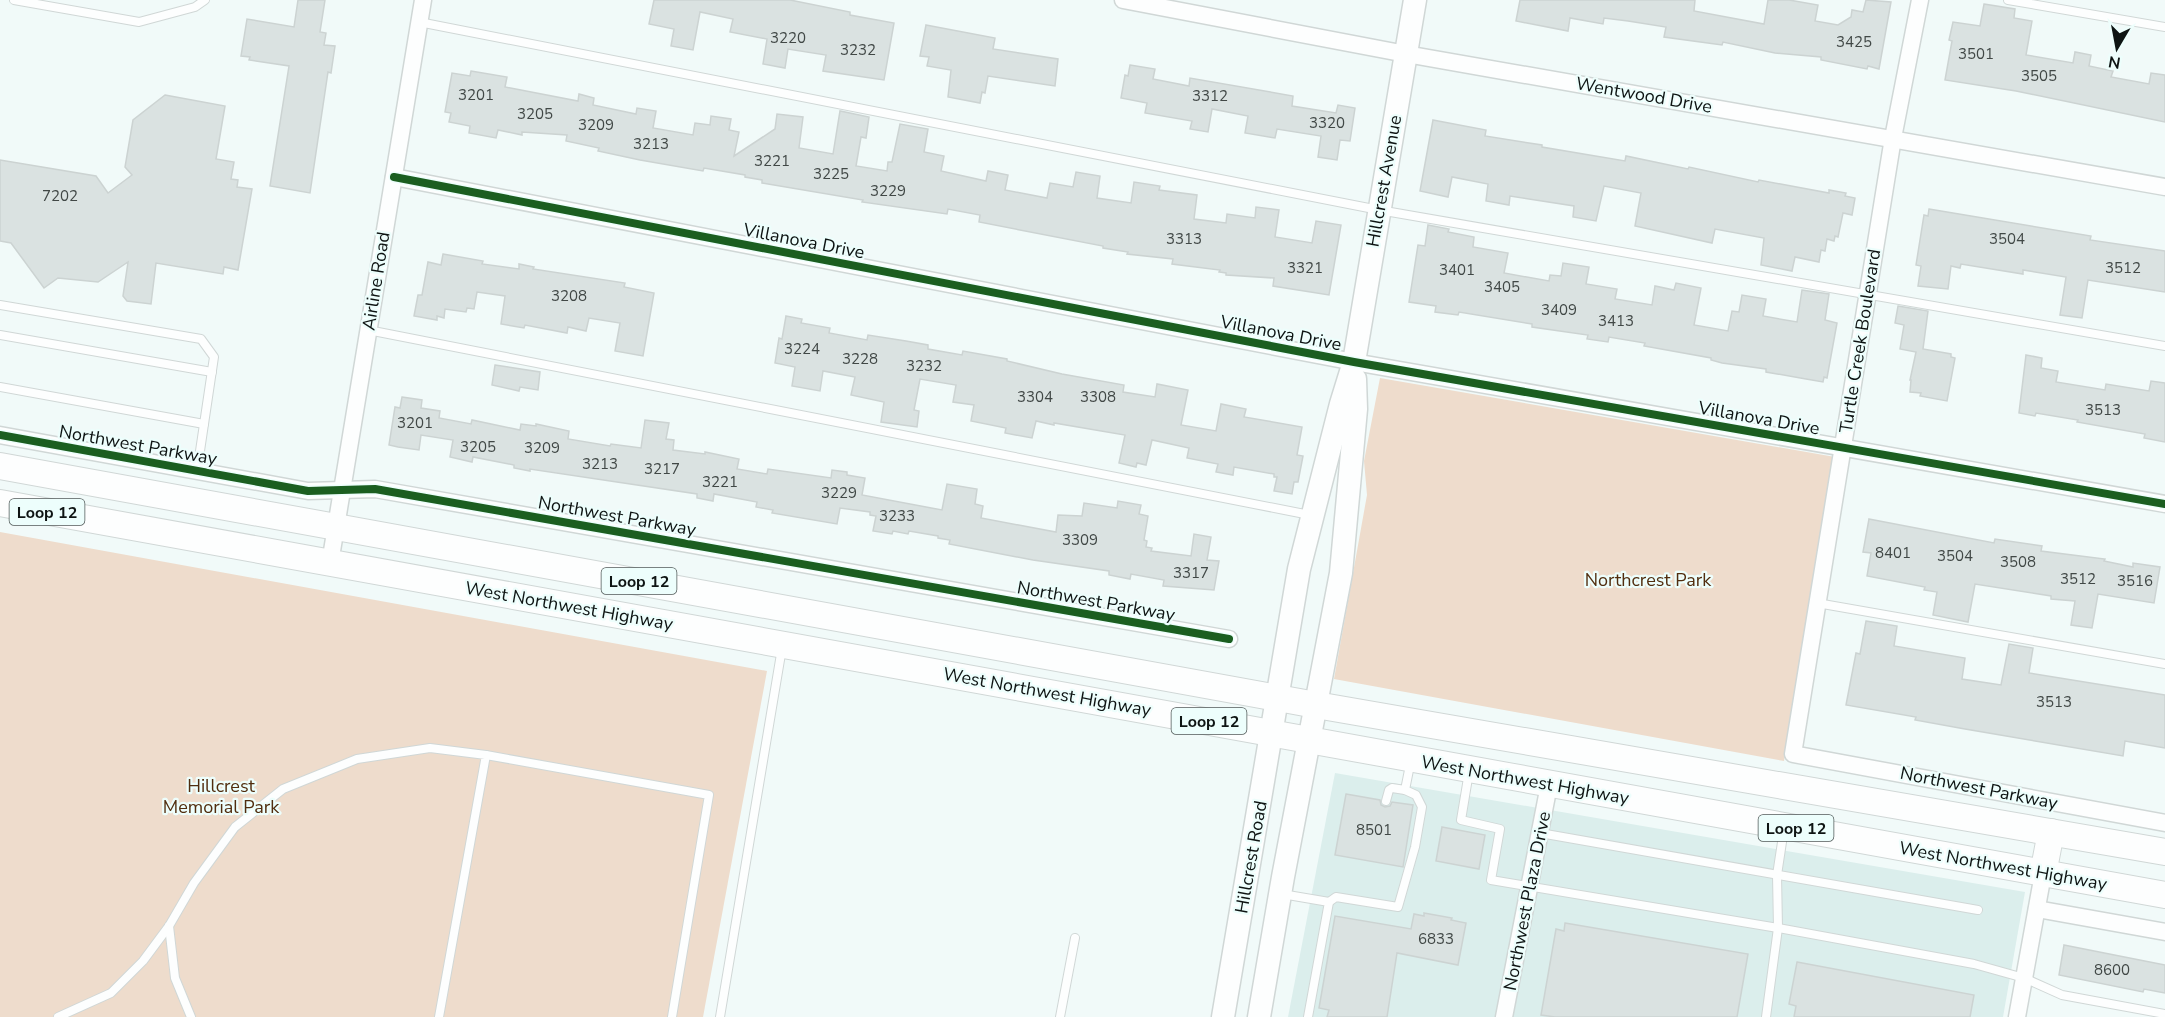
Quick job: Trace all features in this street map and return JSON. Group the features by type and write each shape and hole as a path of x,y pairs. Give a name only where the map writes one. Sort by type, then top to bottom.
{"main road":[{"name":"West Northwest Highway","path":"0,466 336,525 1316,705 2165,852"},
{"name":"West Northwest Highway","path":"0,503 2165,895"},
{"path":"2043,874 2051,832"}],"street":[{"name":"Airline Road","path":"330,563 423,0"},
{"name":"Wentwood Drive","path":"1123,0 1406,54 2165,187"},
{"name":"Hillcrest Avenue","path":"1279,697 1299,569 1354,362 1415,0"},
{"name":"Turtle Creek Boulevard","path":"1793,754 1893,138 1920,0"},
{"name":"Villanova Drive","path":"394,177 1354,362 2165,504"},
{"name":"Hillcrest Avenue","path":"1316,705 1341,573 1356,409 1354,362"},
{"name":"Northwest Parkway","path":"0,435 308,491 375,489 1229,639"},
{"name":"Hillcrest Road","path":"1224,1013 1279,697"},
{"name":"Hillcrest Road","path":"1259,1016 1316,705"},
{"name":"Northwest Parkway","path":"1793,754 2165,823"},
{"name":"Northwest Plaza Drive","path":"1504,1017 1549,785"},
{"path":"2017,1017 2043,874"},
{"path":"2037,909 2165,932"},
{"path":"1224,1013 1259,1016"}],"lane":[{"path":"14,0 139,22 195,8 205,0"},
{"path":"2008,0 2165,27"},
{"path":"419,22 1379,210 2165,346"},
{"path":"0,305 201,339 214,357 197,471"},
{"path":"368,330 1314,516"},
{"path":"0,335 212,372"},
{"path":"0,387 204,424"},
{"path":"1817,603 2165,664"},
{"path":"720,1017 783,645"},
{"path":"58,1017 111,993 143,961 169,926 194,883 235,827 283,789 357,759 430,748 486,755 709,795 672,1017"},
{"path":"439,1017 486,755"},
{"path":"1405,790 1411,759"},
{"path":"1469,769 1461,820 1500,829 1491,880 1778,928 1974,964 2024,978 2062,995 2165,1014"},
{"path":"1308,1017 1329,902 1336,897 1398,908 1415,847 1422,807 1416,795 1405,790 1392,788 1389,790 1386,801"},
{"path":"1766,1017 1778,928 1777,875 1785,826"},
{"path":"1540,833 1978,910"},
{"path":"1280,894 1329,902"},
{"path":"169,926 175,978 191,1017"},
{"path":"1060,1017 1075,938"}],"shaded area":[{"path":"1335,773 2025,892 2003,1017 1288,1017"}],"green space":[{"name":"Northcrest Park","path":"1380,378 1835,457 1784,761 1334,679 1367,495 1364,461"},
{"name":"Hillcrest Memorial Park","path":"0,532 767,671 703,1017 0,1017"}],"building":[{"path":"298,0 325,0 320,32 326,33 324,45 335,46 331,73 328,72 310,193 270,186 289,66 249,60 250,57 241,56 247,19 294,27"},
{"path":"654,0 790,0 894,23 884,80 823,71 826,55 788,49 785,68 763,64 767,39 730,32 733,19 700,12 693,50 671,46 674,29 649,24"},
{"path":"1520,0 1695,0 1694,11 1764,24 1768,0 1789,0 1818,5 1815,21 1838,25 1851,17 1852,10 1863,12 1866,0 1891,2 1879,69 1868,66 1867,69 1821,60 1821,57 1775,53 1723,42 1722,45 1664,37 1666,27 1628,21 1604,18 1603,24 1570,18 1568,31 1516,21"},
{"path":"1984,4 2015,9 2014,18 2032,21 2026,55 2073,63 2075,52 2091,55 2089,66 2113,71 2111,77 2149,84 2151,73 2165,75 2165,122 2016,91 1945,80 1953,22 1980,26"},
{"path":"926,25 995,38 993,49 1058,59 1055,86 988,76 985,93 982,92 980,103 948,97 951,70 927,66 929,57 920,56"},
{"path":"1130,65 1155,69 1153,79 1189,86 1190,78 1293,96 1292,106 1336,113 1338,105 1355,108 1350,141 1340,140 1337,160 1318,157 1321,136 1277,129 1275,138 1245,133 1248,116 1212,109 1208,132 1190,129 1192,121 1145,113 1147,103 1121,98 1125,75 1128,76"},
{"path":"471,71 507,77 505,87 578,101 579,94 594,98 593,105 636,114 637,108 656,111 653,128 693,135 695,123 710,125 711,116 731,119 729,130 739,132 734,156 775,129 777,114 803,117 799,148 833,154 840,111 869,117 866,138 861,137 856,166 887,171 888,162 892,162 900,124 928,129 924,152 944,156 941,171 986,181 988,171 1008,175 1005,190 1047,198 1050,183 1073,187 1076,172 1100,176 1097,198 1131,203 1134,182 1160,186 1159,190 1197,195 1194,219 1226,223 1227,214 1255,218 1256,207 1279,210 1275,237 1312,243 1316,221 1341,225 1329,295 1273,286 1274,278 1226,275 1226,273 1219,272 1220,270 1172,264 1173,259 1127,254 1128,252 1103,248 1103,246 979,222 980,215 948,209 947,214 862,202 863,200 762,183 762,180 745,177 745,175 704,168 703,171 640,160 566,141 567,135 522,132 522,135 498,130 496,138 469,133 470,126 449,122 451,113 445,112 452,73 470,76"},
{"path":"165,95 225,106 216,159 234,162 231,179 238,180 237,187 252,189 238,270 224,267 223,274 156,263 151,304 127,301 123,296 128,262 98,282 58,278 44,288 11,243 0,241 0,160 96,176 108,193 132,175 125,167 133,120"},
{"path":"1433,120 1486,130 1485,136 1542,145 1542,147 1625,161 1626,156 1758,182 1759,180 1829,193 1829,190 1846,193 1845,196 1855,198 1852,215 1843,213 1838,237 1835,236 1834,241 1827,239 1825,251 1821,250 1819,262 1795,257 1792,271 1761,265 1764,238 1715,229 1712,243 1635,226 1641,193 1604,186 1596,221 1573,217 1574,206 1510,196 1509,205 1486,201 1488,184 1452,177 1448,197 1420,191"},
{"path":"1929,209 2091,236 2090,240 2165,251 2165,292 2088,280 2082,318 2060,315 2066,277 2023,270 2023,274 1961,264 1960,268 1951,266 1948,289 1918,286 1921,266 1916,265 1924,215 1928,216"},
{"path":"1428,225 1474,237 1473,247 1508,253 1504,273 1549,281 1550,275 1561,276 1563,263 1589,267 1586,284 1617,289 1615,299 1652,305 1655,286 1674,290 1676,283 1701,288 1694,325 1728,331 1732,311 1739,312 1742,295 1766,299 1763,316 1797,322 1802,290 1829,294 1825,320 1837,323 1827,378 1824,377 1823,382 1644,346 1645,343 1609,337 1608,342 1587,339 1588,335 1532,327 1532,324 1459,312 1458,315 1435,312 1436,306 1409,302 1418,245 1425,246"},
{"path":"443,254 483,261 482,264 519,269 519,264 534,267 533,269 625,283 624,287 654,293 643,356 615,351 620,323 589,318 586,331 568,327 567,333 525,325 524,328 501,324 505,296 477,292 474,309 467,308 466,312 445,309 444,318 437,316 437,320 414,316 418,295 422,295 428,262 441,265"},
{"path":"1898,306 1928,311 1923,349 1951,354 1951,357 1955,358 1947,401 1910,392 1916,352 1900,349 1904,325 1895,323"},
{"path":"786,316 802,319 801,323 830,328 829,333 867,340 868,335 928,345 928,349 962,355 963,351 1007,359 1007,361 1062,374 1124,385 1123,392 1155,397 1157,384 1188,390 1181,425 1216,431 1221,404 1246,409 1244,417 1302,427 1297,455 1303,456 1298,482 1294,482 1292,494 1274,491 1277,477 1274,477 1274,474 1234,467 1233,475 1216,472 1218,464 1187,458 1189,448 1152,440 1146,465 1137,463 1136,467 1119,463 1125,435 1054,423 1054,425 1036,421 1032,438 1005,433 1006,428 971,421 974,405 953,402 956,385 920,379 914,410 919,411 917,427 881,422 884,402 851,395 855,377 823,371 820,391 792,386 795,367 775,363 779,338 782,339"},
{"path":"2026,355 2042,358 2041,368 2058,371 2056,382 2105,390 2106,384 2149,391 2151,381 2165,383 2165,442 2144,438 2145,434 2077,422 2078,420 2036,413 2035,416 2019,413"},
{"path":"495,365 540,372 538,390 520,387 519,391 492,385"},
{"path":"402,397 422,400 421,408 440,411 439,418 471,424 472,420 520,430 521,424 536,426 536,424 569,431 568,439 610,446 611,444 641,448 645,420 669,423 666,439 674,440 673,450 705,454 705,452 739,459 737,469 767,474 768,469 831,478 832,470 847,472 847,475 865,478 862,495 942,510 947,484 977,489 975,504 983,506 981,518 1056,532 1058,515 1082,516 1084,503 1117,508 1118,501 1141,505 1139,514 1148,516 1144,540 1147,541 1146,547 1152,548 1151,551 1191,556 1194,534 1211,537 1207,560 1219,561 1214,590 1163,586 1164,580 1131,574 1130,579 1109,575 1109,571 949,544 950,540 938,538 938,536 909,531 908,534 893,531 892,534 873,531 876,516 870,515 870,512 840,508 837,524 772,513 773,510 756,507 757,502 714,494 713,501 697,498 697,494 530,469 530,471 514,468 514,465 473,457 472,462 450,457 453,440 421,435 419,450 389,445 395,407 400,408"},
{"path":"1869,519 1994,543 1995,539 2042,546 2041,551 2105,559 2104,561 2133,567 2133,563 2160,567 2154,603 2098,594 2092,628 2071,625 2075,601 2051,599 2051,596 1975,584 1968,622 1933,615 1937,592 1924,590 1925,587 1867,576 1871,553 1863,552"},
{"path":"1866,621 1897,626 1894,646 1965,658 1962,679 2001,685 2009,644 2033,648 2029,673 2165,695 2165,748 2125,741 2123,756 1915,720 1916,717 1846,705 1856,653 1860,654"},
{"path":"1346,794 1380,800 1381,805 1385,807 1390,806 1392,802 1413,805 1403,867 1335,855"},
{"path":"1442,827 1485,835 1479,869 1436,861"},
{"path":"1424,913 1466,923 1458,965 1397,953 1387,1017 1327,1017 1329,1010 1319,1008 1335,916 1411,929 1414,914 1424,916"},
{"path":"1565,923 1748,954 1737,1017 1555,1017 1541,1015 1556,929 1564,931"},
{"path":"2064,945 2165,965 2165,993 2144,989 2143,992 2059,975"},
{"path":"1797,962 1974,995 1970,1017 1794,1017 1796,1006 1789,1004"}],"cycle path":[{"path":"394,177 1354,362 2165,504"},
{"path":"0,435 308,491 375,489 1229,639"}]}
